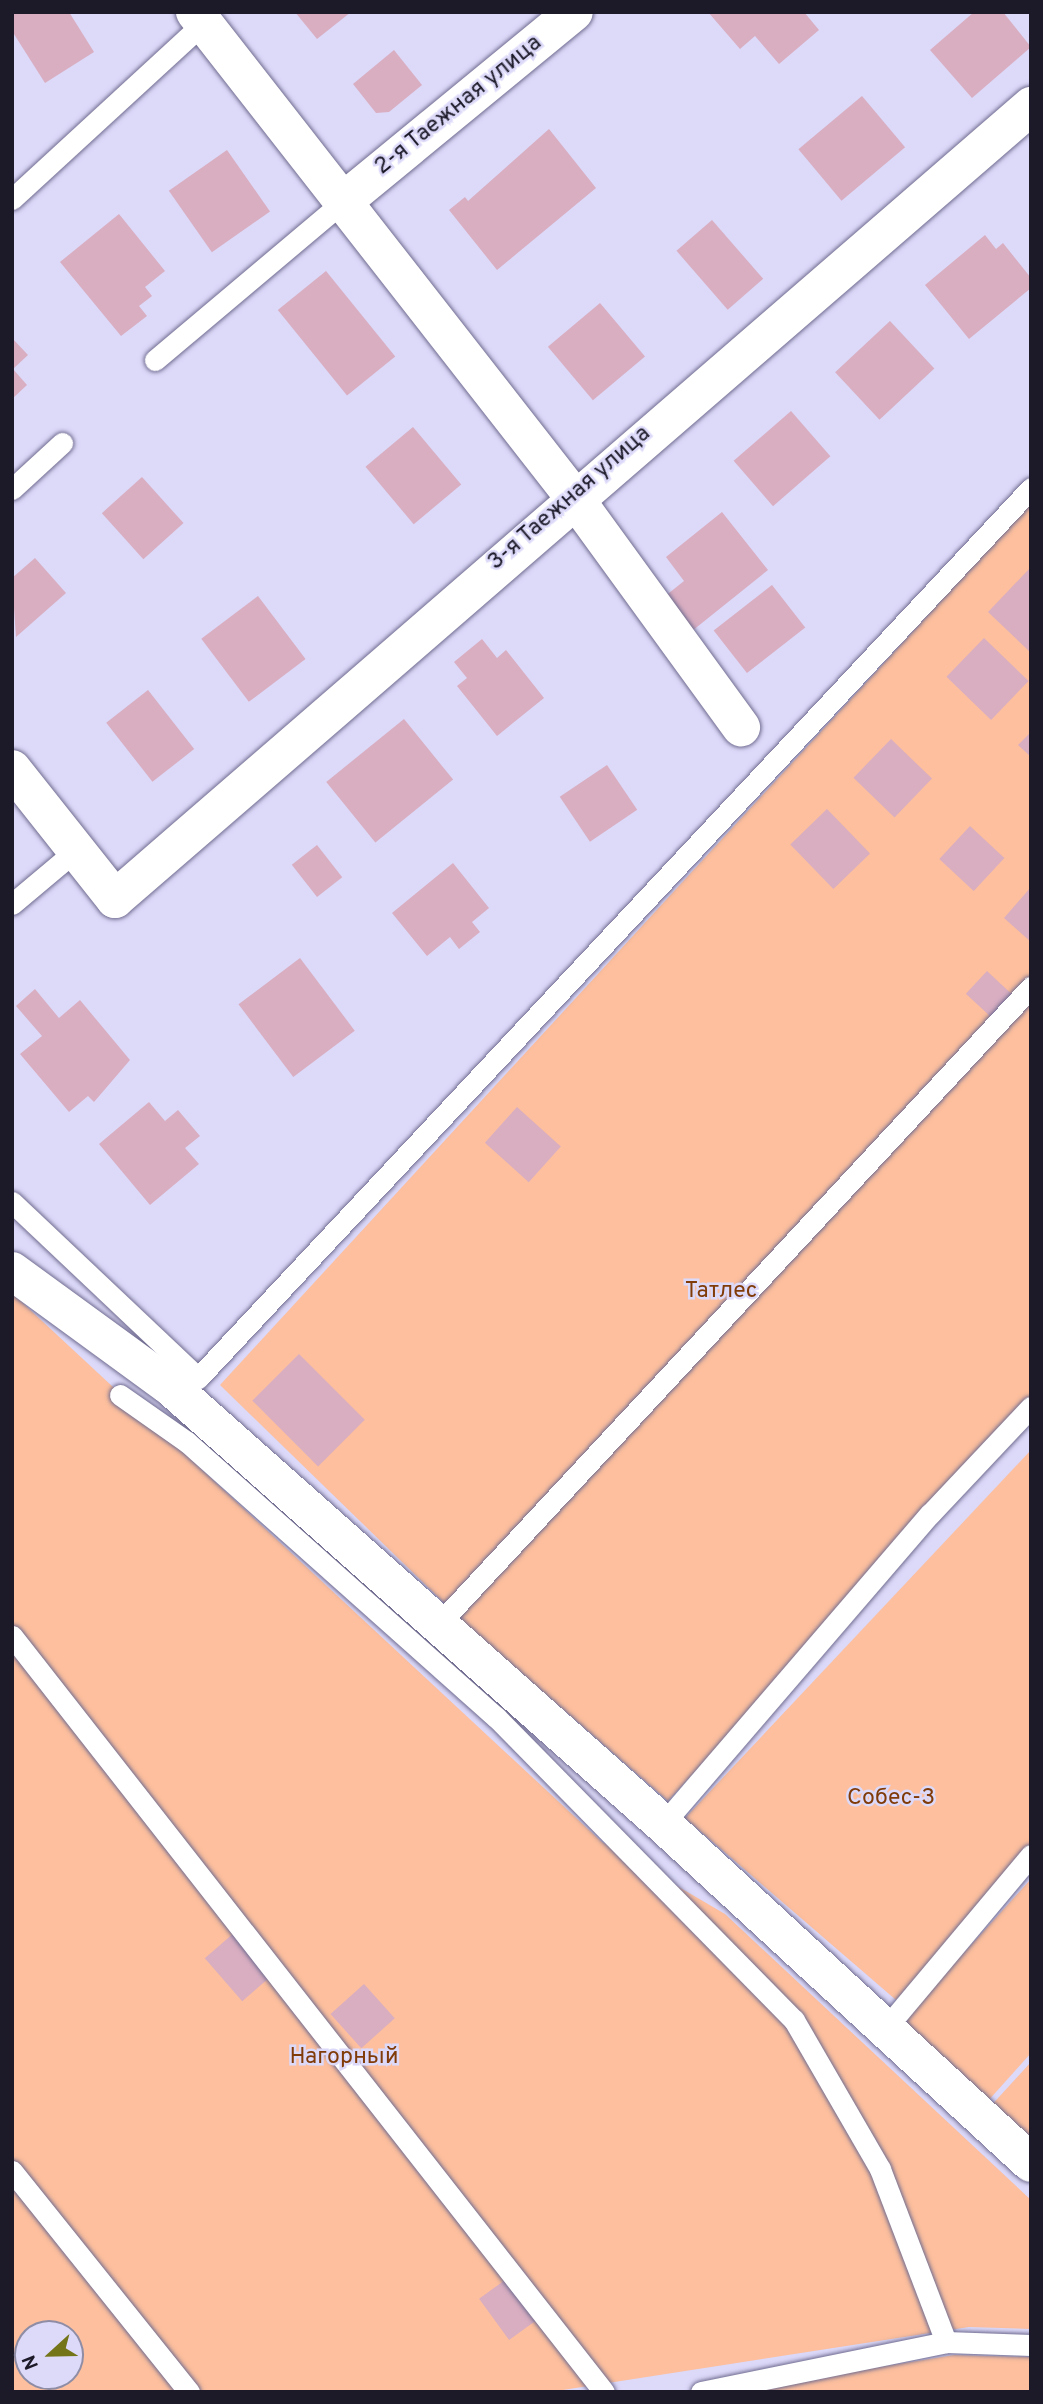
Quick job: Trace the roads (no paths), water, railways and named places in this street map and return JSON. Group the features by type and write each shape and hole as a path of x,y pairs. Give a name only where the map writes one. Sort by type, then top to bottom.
{"street":[{"name":"2-я Таежная улица","path":"345,200 573,12"},
{"path":"206,16 573,496 741,727"},
{"name":"3-я Таежная улица","path":"79,846 115,899 573,496 1031,106"},
{"path":"12,769 79,846"},
{"path":"12,1271 171,1387 436,1627 663,1824 1031,2163"}],"lane":[{"path":"12,199 206,16"},
{"path":"155,360 345,200"},
{"path":"12,489 62,443"},
{"path":"12,1202 198,1378 1031,488"},
{"path":"12,904 79,846"},
{"path":"436,1627 1031,987"},
{"path":"120,1395 187,1443 496,1717 794,2020 880,2169 946,2342"},
{"path":"663,1824 930,1514 1031,1407"},
{"path":"12,1636 604,2392"},
{"path":"885,2029 1031,1855"},
{"path":"12,2171 188,2392"},
{"path":"701,2392 946,2342 1031,2345"}],"park label":[{"name":"Татлес","path":"721,1292"},
{"name":"Собес-3","path":"891,1799"},
{"name":"Нагорный","path":"344,2058"}]}
